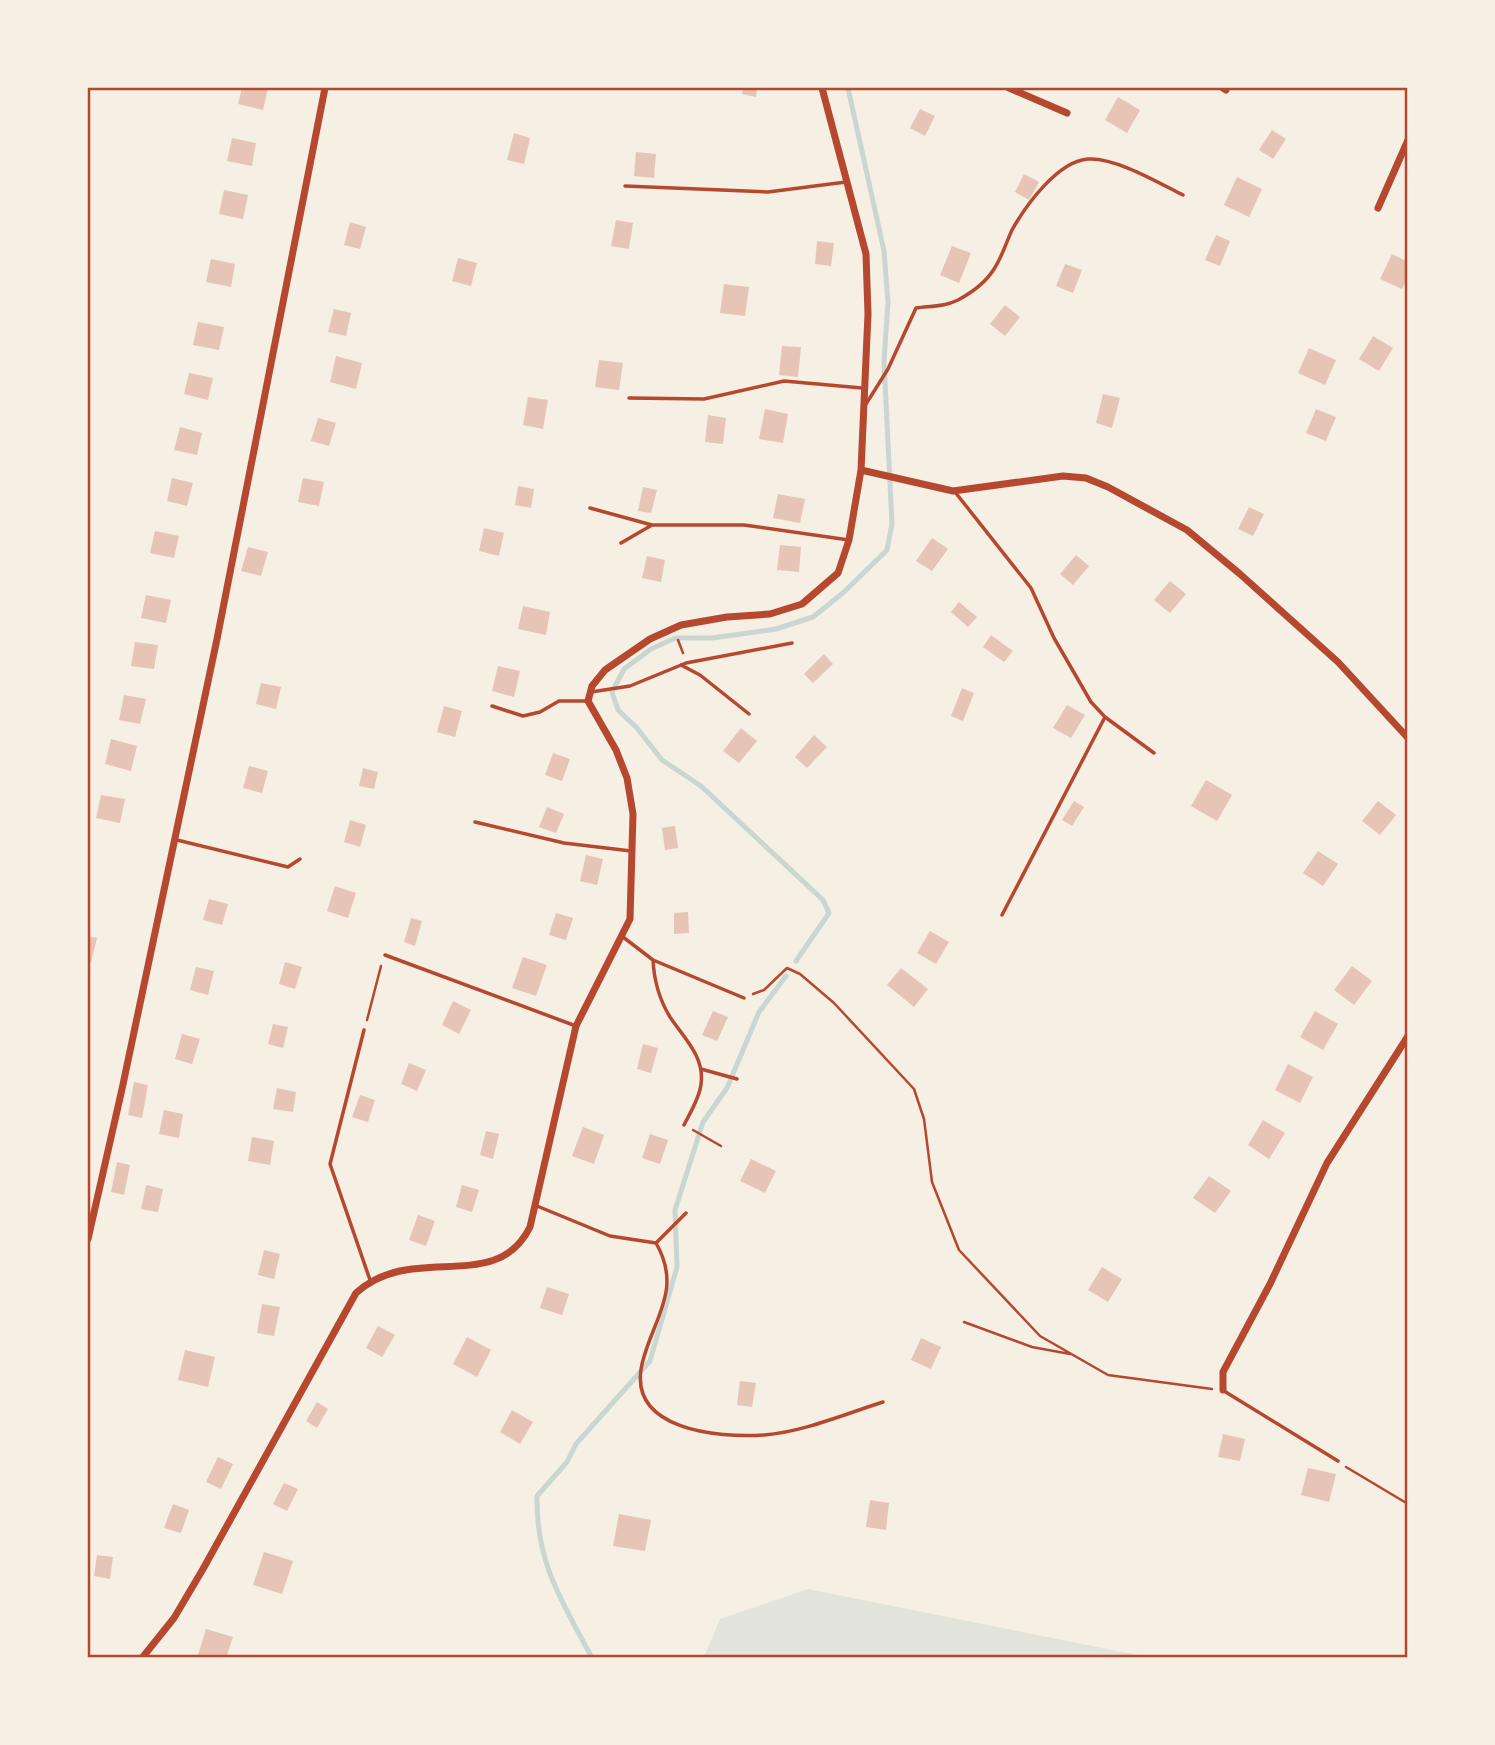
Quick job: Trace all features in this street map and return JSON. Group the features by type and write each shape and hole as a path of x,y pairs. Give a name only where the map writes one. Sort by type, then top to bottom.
{"street":[{"path":"88,1239 174,840 325,88"},
{"path":"142,1657 180,1608 260,1469 336,1324 356,1293 370,1280 390,1271 484,1264 507,1256 522,1243 537,1206 576,1026 630,919 633,814 627,778 616,750 589,701 591,692 605,670 625,654 674,628 727,617 770,614 802,604 838,573 849,540 861,470 862,388 868,314 866,254 822,88"},
{"path":"1009,88 1068,113"},
{"path":"1378,208 1408,140"},
{"path":"861,470 953,491 1063,475 1086,478 1187,530 1283,611 1363,688 1408,738"},
{"path":"1223,1390 1223,1373 1270,1284 1327,1163 1408,1036"}],"lane":[{"path":"863,409 888,369 916,308 949,304 977,288 994,270 1013,229 1027,209 1055,176 1075,161 1091,158 1135,172 1183,195"},
{"path":"625,186 768,192 846,181"},
{"path":"629,398 704,399 784,381 862,388"},
{"path":"953,491 989,531 1031,588 1054,638 1091,702 1105,718 1154,753"},
{"path":"590,508 652,525 744,525 849,540"},
{"path":"621,543 652,525"},
{"path":"591,692 631,687 686,663 792,643"},
{"path":"681,665 700,675 749,714"},
{"path":"492,706 523,716 540,712 559,701 589,701"},
{"path":"1002,915 1105,718"},
{"path":"475,822 564,843 633,851"},
{"path":"174,840 288,867 300,859"},
{"path":"623,937 653,960 744,998"},
{"path":"385,955 576,1026"},
{"path":"653,960 655,983 668,1015 692,1046 701,1069 701,1086 684,1125"},
{"path":"364,1030 330,1164 370,1280"},
{"path":"701,1069 737,1079"},
{"path":"537,1206 610,1236 656,1242"},
{"path":"656,1242 685,1213"},
{"path":"656,1242 668,1264 667,1292 642,1365 640,1384 650,1409 661,1418 710,1432 764,1435 883,1402"},
{"path":"1223,1390 1338,1461"}],"path":[{"path":"674,628 686,663"},
{"path":"364,1030 385,955"},
{"path":"744,998 764,990 787,968 800,974 834,1003 914,1089 924,1119 932,1182 959,1250 1040,1336 1108,1375 1223,1390"},
{"path":"684,1125 721,1146"},
{"path":"964,1322 1032,1347 1073,1355"},
{"path":"1338,1461 1408,1504"}],"shaded area":[{"path":"808,1589 1147,1657 704,1657 720,1619"}],"building":[{"path":"242,88 268,88 263,110 238,104"},
{"path":"743,88 757,88 756,97 742,94"},
{"path":"1118,97 1140,110 1127,133 1105,120"},
{"path":"920,109 935,116 925,136 910,128"},
{"path":"1272,130 1286,139 1273,159 1259,150"},
{"path":"514,133 530,138 524,164 507,160"},
{"path":"232,138 256,143 252,166 227,161"},
{"path":"636,152 656,154 654,178 634,176"},
{"path":"1024,174 1039,182 1029,200 1015,192"},
{"path":"1237,177 1262,189 1249,217 1224,205"},
{"path":"224,190 248,195 243,219 219,214"},
{"path":"616,220 633,223 629,249 611,246"},
{"path":"350,222 366,227 360,249 344,245"},
{"path":"1216,235 1230,241 1220,266 1205,260"},
{"path":"817,241 834,243 831,266 815,264"},
{"path":"952,246 971,253 959,283 940,275"},
{"path":"1392,254 1408,262 1408,277 1402,289 1380,279"},
{"path":"458,258 477,263 471,286 452,281"},
{"path":"211,259 235,264 231,287 206,282"},
{"path":"1065,264 1082,270 1073,293 1056,286"},
{"path":"724,284 749,287 745,316 720,313"},
{"path":"1005,305 1020,317 1005,336 990,324"},
{"path":"334,309 351,313 346,336 328,332"},
{"path":"198,322 224,327 219,350 193,345"},
{"path":"1373,336 1393,348 1379,371 1359,359"},
{"path":"782,346 801,347 798,377 779,375"},
{"path":"1309,348 1336,360 1325,385 1298,373"},
{"path":"336,356 362,363 356,389 330,382"},
{"path":"599,360 623,363 619,390 595,387"},
{"path":"189,373 213,378 208,400 184,394"},
{"path":"1103,394 1120,398 1112,428 1096,423"},
{"path":"528,397 548,400 543,429 523,425"},
{"path":"765,409 788,414 783,443 759,439"},
{"path":"1316,409 1336,417 1326,441 1306,433"},
{"path":"708,415 726,418 723,444 705,442"},
{"path":"318,418 336,423 329,446 311,441"},
{"path":"180,427 202,433 197,455 174,450"},
{"path":"172,478 193,483 187,506 167,501"},
{"path":"303,478 324,482 319,506 298,502"},
{"path":"518,486 534,489 531,508 515,505"},
{"path":"643,487 657,490 651,513 638,511"},
{"path":"778,494 805,499 800,523 773,518"},
{"path":"1249,507 1264,514 1253,536 1238,529"},
{"path":"484,528 504,533 499,556 479,551"},
{"path":"155,531 179,536 174,558 150,553"},
{"path":"932,538 948,549 932,571 916,561"},
{"path":"780,545 801,547 799,572 777,570"},
{"path":"248,547 268,552 261,576 241,571"},
{"path":"1076,555 1089,566 1073,585 1060,574"},
{"path":"647,556 665,560 661,582 642,578"},
{"path":"1170,581 1186,594 1170,613 1154,600"},
{"path":"146,595 171,600 166,623 141,618"},
{"path":"959,602 977,617 968,627 951,612"},
{"path":"523,606 550,612 546,635 518,629"},
{"path":"991,635 1013,651 1004,662 983,647"},
{"path":"135,642 158,645 154,669 131,666"},
{"path":"824,654 833,664 813,683 804,674"},
{"path":"498,666 520,671 514,697 492,691"},
{"path":"261,683 281,687 276,709 256,704"},
{"path":"962,688 974,693 963,721 951,716"},
{"path":"124,695 146,699 140,724 119,720"},
{"path":"1067,705 1085,715 1071,738 1053,728"},
{"path":"444,706 462,711 455,737 437,732"},
{"path":"741,728 757,741 739,763 723,751"},
{"path":"814,735 827,747 807,768 795,757"},
{"path":"111,739 137,746 131,771 105,764"},
{"path":"553,753 570,759 562,781 545,775"},
{"path":"249,766 268,771 262,793 243,788"},
{"path":"363,768 378,772 374,789 359,786"},
{"path":"1206,780 1232,795 1217,821 1191,806"},
{"path":"101,795 125,799 120,823 96,818"},
{"path":"1074,801 1084,807 1072,826 1062,820"},
{"path":"1378,801 1396,815 1380,835 1362,821"},
{"path":"547,807 564,814 556,833 539,827"},
{"path":"350,820 366,825 360,847 344,842"},
{"path":"675,826 678,848 665,850 662,828"},
{"path":"1318,851 1338,864 1323,886 1303,873"},
{"path":"586,855 603,859 597,885 580,881"},
{"path":"335,886 356,893 348,918 327,911"},
{"path":"209,899 228,904 222,925 203,920"},
{"path":"688,912 689,933 674,934 674,913"},
{"path":"556,913 573,918 566,940 549,935"},
{"path":"411,918 422,921 415,946 404,942"},
{"path":"930,931 949,942 936,964 917,953"},
{"path":"88,936 97,938 91,963 88,962"},
{"path":"523,957 547,965 536,996 512,988"},
{"path":"285,962 302,967 295,989 279,984"},
{"path":"1352,966 1372,981 1354,1005 1334,990"},
{"path":"196,967 214,971 208,995 190,990"},
{"path":"901,968 928,989 914,1007 887,985"},
{"path":"453,1001 471,1010 459,1034 442,1025"},
{"path":"713,1011 728,1017 717,1041 702,1035"},
{"path":"1315,1011 1338,1024 1323,1050 1300,1037"},
{"path":"273,1024 288,1027 283,1048 268,1044"},
{"path":"182,1034 200,1039 192,1064 175,1059"},
{"path":"643,1044 658,1048 651,1073 637,1069"},
{"path":"409,1063 426,1070 417,1091 401,1084"},
{"path":"1288,1064 1313,1077 1300,1103 1275,1090"},
{"path":"134,1082 148,1085 142,1118 128,1115"},
{"path":"277,1088 296,1092 293,1112 273,1109"},
{"path":"360,1095 375,1100 368,1122 352,1117"},
{"path":"164,1110 183,1114 179,1138 159,1134"},
{"path":"1263,1120 1285,1133 1269,1159 1248,1145"},
{"path":"583,1127 604,1135 594,1164 572,1156"},
{"path":"486,1131 499,1134 493,1159 480,1155"},
{"path":"650,1134 668,1140 660,1164 642,1158"},
{"path":"252,1137 274,1141 270,1165 248,1161"},
{"path":"751,1159 776,1171 765,1193 740,1181"},
{"path":"117,1162 130,1165 124,1195 111,1192"},
{"path":"1209,1176 1231,1191 1215,1213 1193,1198"},
{"path":"146,1185 163,1189 158,1212 141,1209"},
{"path":"462,1185 479,1190 472,1212 456,1207"},
{"path":"418,1215 435,1221 426,1246 409,1240"},
{"path":"264,1250 280,1254 274,1279 258,1275"},
{"path":"1102,1267 1122,1279 1108,1302 1088,1290"},
{"path":"547,1287 569,1294 562,1315 540,1308"},
{"path":"262,1304 280,1307 274,1336 257,1333"},
{"path":"378,1326 395,1335 382,1357 366,1348"},
{"path":"467,1337 491,1350 477,1377 453,1364"},
{"path":"921,1338 941,1347 931,1369 911,1360"},
{"path":"185,1350 215,1357 208,1387 178,1380"},
{"path":"740,1381 756,1383 752,1407 737,1405"},
{"path":"317,1402 328,1409 317,1428 306,1421"},
{"path":"512,1410 533,1422 520,1444 500,1432"},
{"path":"1223,1434 1245,1439 1240,1461 1218,1457"},
{"path":"218,1457 233,1464 221,1489 206,1482"},
{"path":"1308,1468 1336,1474 1329,1502 1301,1495"},
{"path":"284,1483 298,1489 287,1511 273,1504"},
{"path":"870,1500 889,1503 886,1530 866,1527"},
{"path":"173,1504 189,1510 181,1533 164,1528"},
{"path":"619,1514 651,1520 645,1551 613,1546"},
{"path":"264,1552 293,1561 282,1594 253,1585"},
{"path":"97,1555 113,1557 110,1579 94,1576"},
{"path":"206,1629 233,1637 226,1658 198,1655"}],"waterway":[{"path":"796,961 829,913 823,900 701,786 662,760 637,728 618,710 612,692 624,669 651,649 675,638 712,638 776,629 813,617 844,592 887,550 892,524 884,361 888,302 884,251 848,88"},
{"path":"592,1658 561,1600 546,1562 541,1542 537,1496 567,1462 576,1444 650,1361 677,1267 675,1210 703,1122 727,1088 759,1012 786,976"}]}
